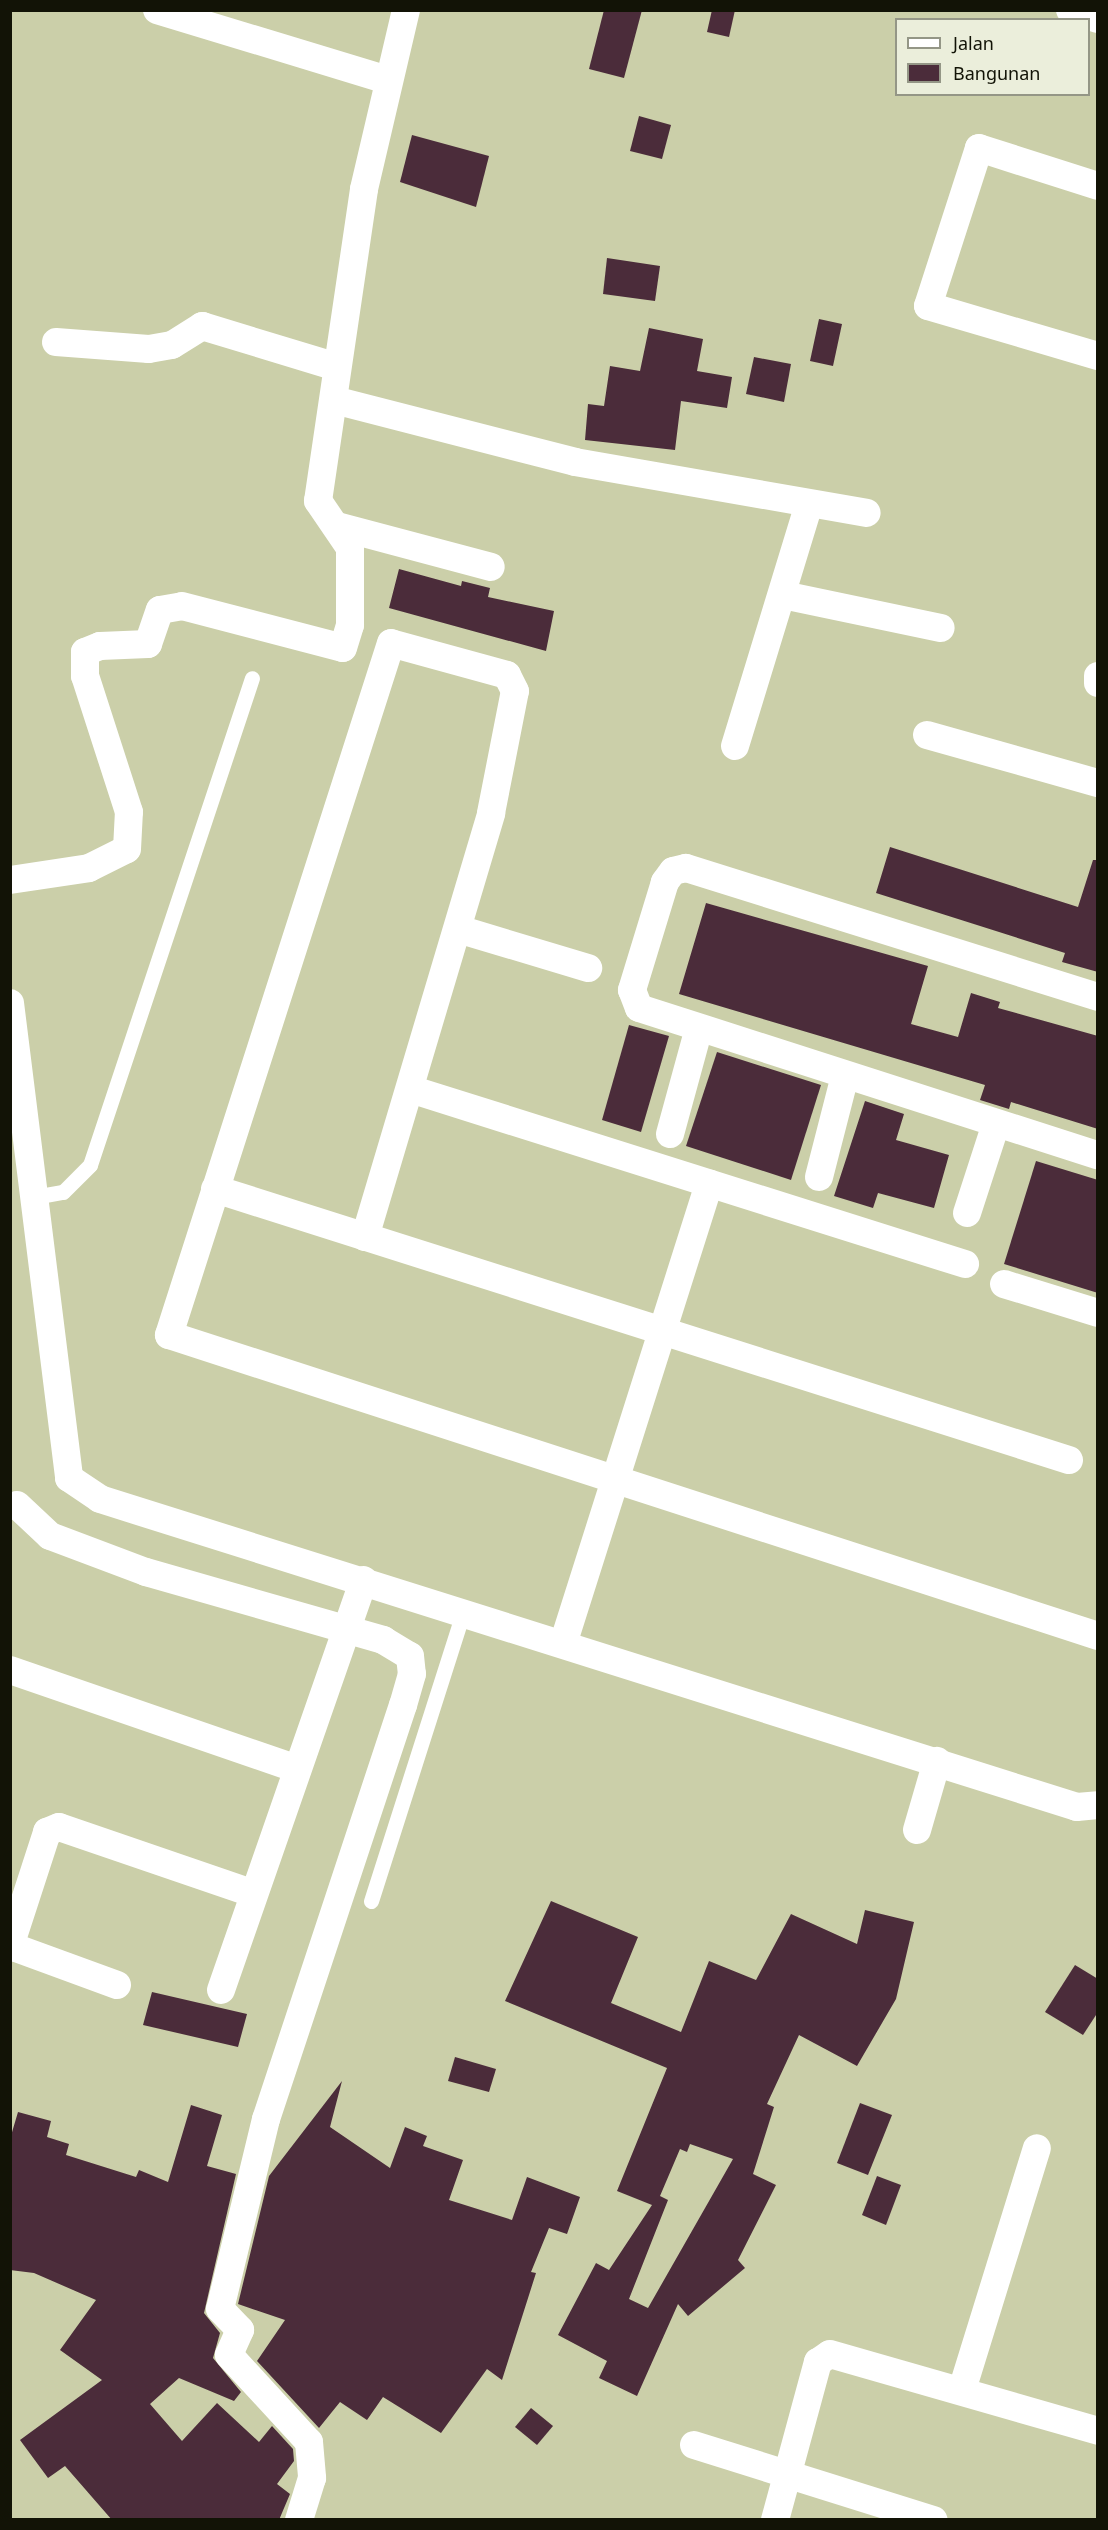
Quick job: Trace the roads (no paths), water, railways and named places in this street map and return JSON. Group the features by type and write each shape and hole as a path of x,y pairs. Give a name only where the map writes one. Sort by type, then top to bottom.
{"street":[{"path":"157,10 387,80"},
{"path":"406,10 387,80 364,189 318,501 324,518 337,526 491,567"},
{"path":"1070,10 1098,19"},
{"path":"1098,186 979,148 927,306 1098,356"},
{"path":"56,342 149,349 172,345 202,326 337,368"},
{"path":"334,400 575,462 867,513"},
{"path":"735,746 809,504"},
{"path":"10,880 89,868 127,849 129,812 85,676 84,652 100,646 148,644 160,610 182,606 343,648 351,625 352,576 350,548 337,526"},
{"path":"783,595 941,628"},
{"path":"365,1237 458,929 505,758 514,682 507,675 391,643 169,1335 1098,1636"},
{"path":"1098,676 1098,683"},
{"path":"927,735 1098,783"},
{"path":"1098,997 686,868 673,871 664,882 632,990 639,1008 845,1076 1098,1155"},
{"path":"458,929 588,968"},
{"path":"10,1003 69,1478 100,1499 564,1641 1077,1807 1098,1805"},
{"path":"670,1134 699,1028"},
{"path":"819,1177 845,1076"},
{"path":"410,1089 965,1264"},
{"path":"967,1213 996,1124"},
{"path":"564,1641 709,1184"},
{"path":"215,1189 1069,1460"},
{"path":"1004,1284 1098,1313"},
{"path":"17,1505 50,1536 146,1572 401,1648 410,1656 412,1674 337,1917 266,2119 220,2309 240,2330 229,2355 309,2442 312,2478 299,2520"},
{"path":"221,1990 252,1893 364,1580"},
{"path":"10,1670 296,1768"},
{"path":"916,1830 937,1761"},
{"path":"117,1985 16,1948 12,1940 47,1832 59,1827 252,1893"},
{"path":"962,2390 1036,2148"},
{"path":"775,2520 790,2475 818,2362 830,2354 962,2390 1098,2431"},
{"path":"694,2445 934,2520"}],"lane":[{"path":"33,1197 63,1192 90,1165 252,678"},
{"path":"371,1901 464,1610"}]}
